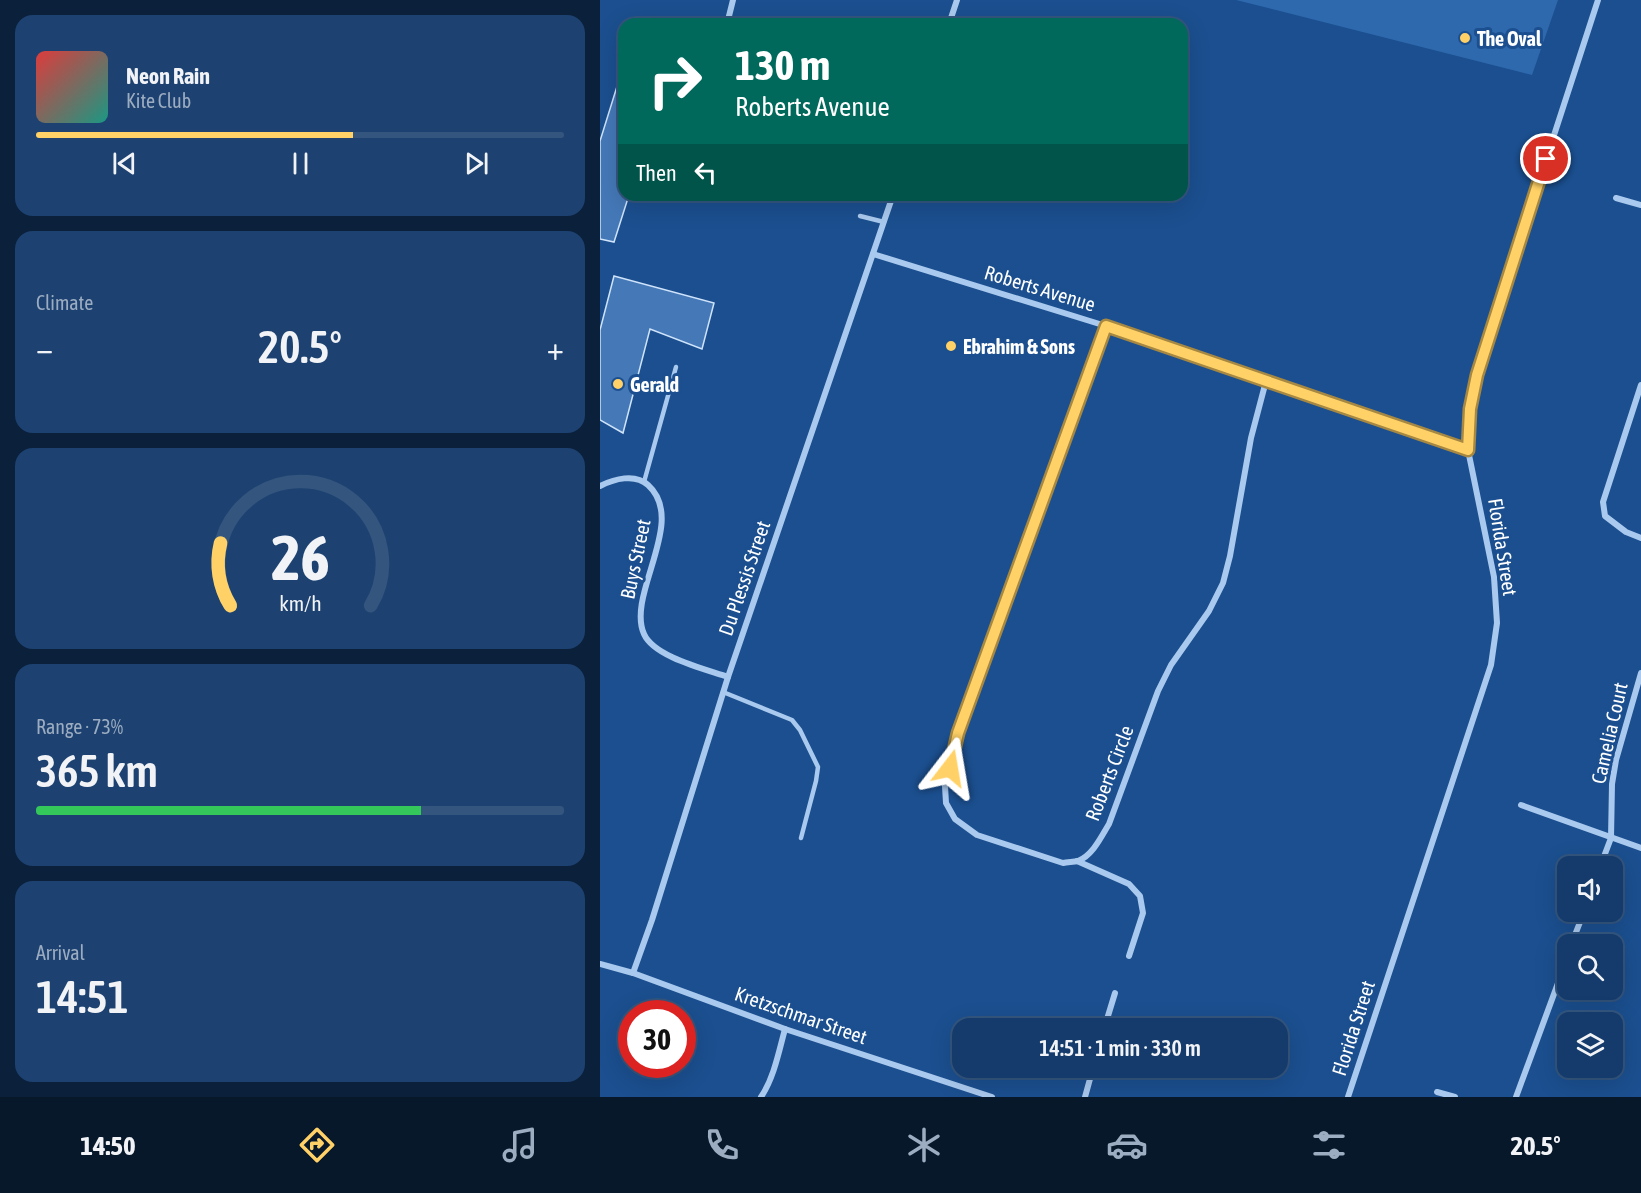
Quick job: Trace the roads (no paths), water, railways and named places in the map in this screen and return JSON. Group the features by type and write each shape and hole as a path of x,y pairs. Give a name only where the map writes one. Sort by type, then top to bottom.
{"street":[{"path":"728,18 733,0"},
{"path":"951,18 957,0"},
{"name":"Florida Street","path":"1348,1097 1491,665 1497,623 1494,577 1468,450 1470,409 1477,375 1502,295 1598,0"},
{"path":"1616,198 1641,205"},
{"name":"Du Plessis Street","path":"633,973 652,920 728,677 891,201"},
{"name":"Roberts Avenue","path":"873,254 1106,326 1468,450"},
{"path":"1106,326 958,733 945,786 946,803 955,819 977,835 1063,863 1077,861 1129,884 1140,896 1143,913 1129,956"},
{"name":"Roberts Circle","path":"1077,861 1098,842 1109,824 1158,691 1171,665 1209,611 1223,583 1251,438 1266,381"},
{"path":"1641,385 1603,502 1605,516 1626,532 1641,538"},
{"path":"600,486 611,480 631,478 644,482"},
{"name":"Buys Street","path":"644,482 654,490 661,509 661,527 642,603 640,617 643,634 651,645 664,654 728,677"},
{"name":"Camelia Court","path":"1604,856 1611,838 1612,784 1616,760 1641,673"},
{"path":"1521,805 1641,848"},
{"name":"Kretzschmar Street","path":"600,964 633,973 785,1029 992,1097"},
{"path":"1516,1097 1557,986"},
{"path":"1107,1018 1115,993"},
{"path":"761,1097 772,1073 785,1029"},
{"path":"1084,1097 1090,1078"},
{"path":"1437,1092 1455,1097"}],"lane":[{"path":"860,216 884,222"},
{"path":"644,482 676,367"},
{"path":"723,693 792,720 800,730 818,767 801,838"}],"place":[{"name":"The Oval","path":"1465,38"},
{"name":"Ebrahim & Sons","path":"951,346"},
{"name":"Gerald","path":"618,384"}]}
